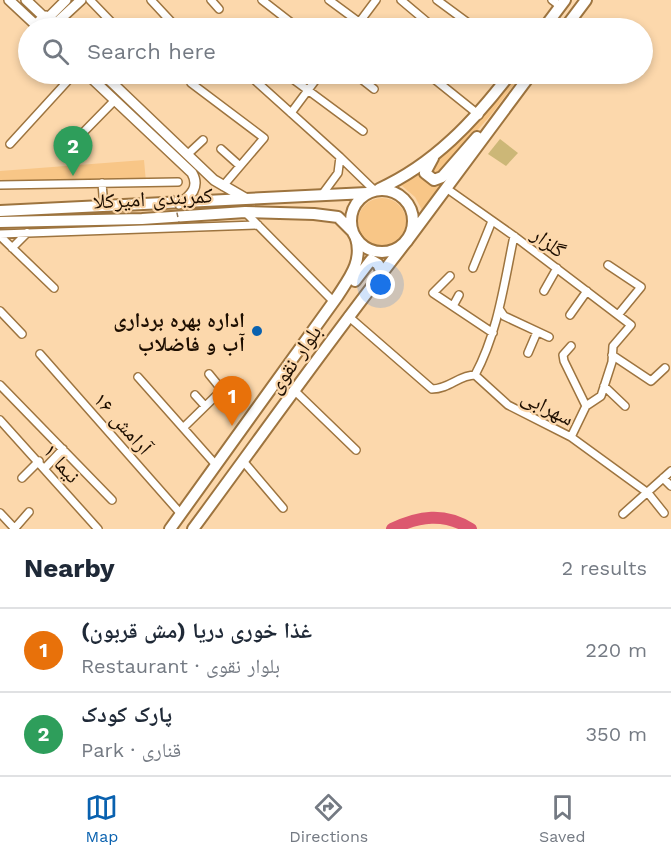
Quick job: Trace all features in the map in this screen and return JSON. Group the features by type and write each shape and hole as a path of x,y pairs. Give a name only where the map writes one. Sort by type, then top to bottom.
{"main road":[{"path":"9,0 28,18"},
{"path":"26,0 46,18"},
{"path":"56,18 68,2 81,0"},
{"path":"572,18 586,0"},
{"path":"550,18 559,2"},
{"path":"98,84 193,175 194,190 176,199"},
{"path":"114,84 223,186 248,199"},
{"path":"371,192 397,194 409,204 414,219 407,241 395,250 381,252 367,249 354,235 352,210 371,192 404,176 439,151 479,115 502,84"},
{"path":"439,151 425,170 431,180 442,177 523,84"},
{"path":"115,100 123,93"},
{"name":"بلوار نقوی","path":"193,529 296,392 348,316 407,241 501,112"},
{"name":"کمربندی امیرکلا","path":"0,211 104,207 176,199 306,197 371,192"},
{"path":"306,197 314,206 307,214"},
{"name":"کمربندی امیرکلا","path":"0,222 142,224 182,222 246,212 307,214 338,217 354,235"},
{"name":"بلوار نقوی","path":"170,529 335,299 356,266 359,250 354,235"},
{"path":"335,299 347,292 371,260 378,264 382,273"}],"street":[{"path":"90,0 107,18"},
{"path":"151,0 168,18"},
{"path":"211,0 219,9"},
{"path":"262,0 285,18"},
{"path":"329,0 348,18"},
{"path":"363,18 376,0"},
{"path":"401,0 422,18"},
{"path":"437,0 461,18"},
{"path":"10,144 65,84"},
{"path":"192,84 264,138 223,186"},
{"path":"259,84 340,157 371,192"},
{"path":"298,84 363,131"},
{"path":"291,113 312,84"},
{"path":"368,84 374,89"},
{"path":"440,84 479,115"},
{"path":"66,150 115,100"},
{"path":"188,154 203,140"},
{"path":"221,149 240,166"},
{"path":"321,196 338,174 340,157"},
{"path":"0,185 178,182"},
{"path":"102,183 104,207"},
{"name":"گلزار","path":"446,188 514,236 631,325 619,336 612,355"},
{"path":"246,212 335,299"},
{"path":"473,268 492,221"},
{"path":"182,222 258,225"},
{"path":"0,235 142,224"},
{"path":"12,248 27,233"},
{"path":"0,235 54,288"},
{"path":"348,316 432,389 444,389 467,375 475,375 500,310 514,236"},
{"path":"608,265 641,287 618,315"},
{"path":"544,291 556,268"},
{"path":"450,276 433,293 493,333"},
{"path":"570,315 587,291"},
{"path":"453,306 459,295"},
{"path":"500,310 504,316 549,337"},
{"path":"0,311 22,334"},
{"path":"528,353 537,332"},
{"path":"571,346 563,355 564,361 586,406"},
{"name":"آرامش ۱۶","path":"40,354 181,514"},
{"path":"571,436 586,406 601,396 612,355 651,381 665,368"},
{"path":"184,427 224,388 209,375"},
{"name":"سهرابی","path":"475,375 508,405 571,436 648,493 664,513"},
{"path":"138,377 216,465"},
{"path":"0,385 112,500"},
{"path":"604,386 625,406"},
{"path":"296,392 356,450"},
{"path":"195,395 205,406"},
{"name":"نیما ۱","path":"0,420 98,529"},
{"path":"45,468 63,449"},
{"path":"22,478 39,461"},
{"path":"243,461 283,508"},
{"path":"623,514 671,471"},
{"path":"663,478 671,486"},
{"path":"0,513 15,529 29,512"}],"path":[{"path":"176,199 182,222"}],"shaded area":[{"path":"510,84 514,84 490,116 438,175 432,173 431,169 440,158 455,146"},
{"path":"467,151 422,210 415,197 401,185 420,174 427,183 438,185"},
{"path":"144,160 146,182 0,190 0,171"},
{"path":"382,198 399,205 406,222 399,239 382,246 365,239 358,222 365,205"}],"building":[{"path":"500,139 518,153 506,166 488,154"}],"waterway":[{"path":"392,529 412,521 431,518 451,520 471,529"}],"place":[{"name":"پارک کودک","path":"73,176"},
{"name":"اداره بهره برداری آب و فاضلاب","path":"257,331"},
{"name":"غذا خوری دریا (مش قربون)","path":"232,426"}]}
